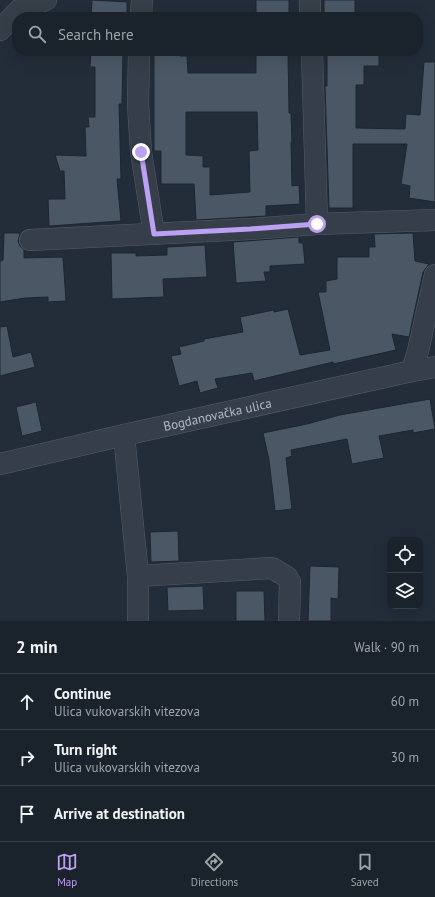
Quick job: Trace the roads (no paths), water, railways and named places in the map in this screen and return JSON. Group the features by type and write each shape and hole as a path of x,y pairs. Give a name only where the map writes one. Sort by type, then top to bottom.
{"street":[{"path":"17,12 46,0"},
{"path":"141,12 142,0"},
{"path":"310,0 310,12"},
{"path":"0,30 12,17"},
{"path":"139,56 138,104 141,152 154,234"},
{"path":"312,56 317,224"},
{"path":"30,240 250,229 317,224 435,220"},
{"path":"412,371 435,275"},
{"name":"Bogdanovačka ulica","path":"0,464 124,435 435,367"},
{"path":"124,435 138,576 138,621"},
{"path":"138,576 272,568 287,577 290,582 289,621"}]}
